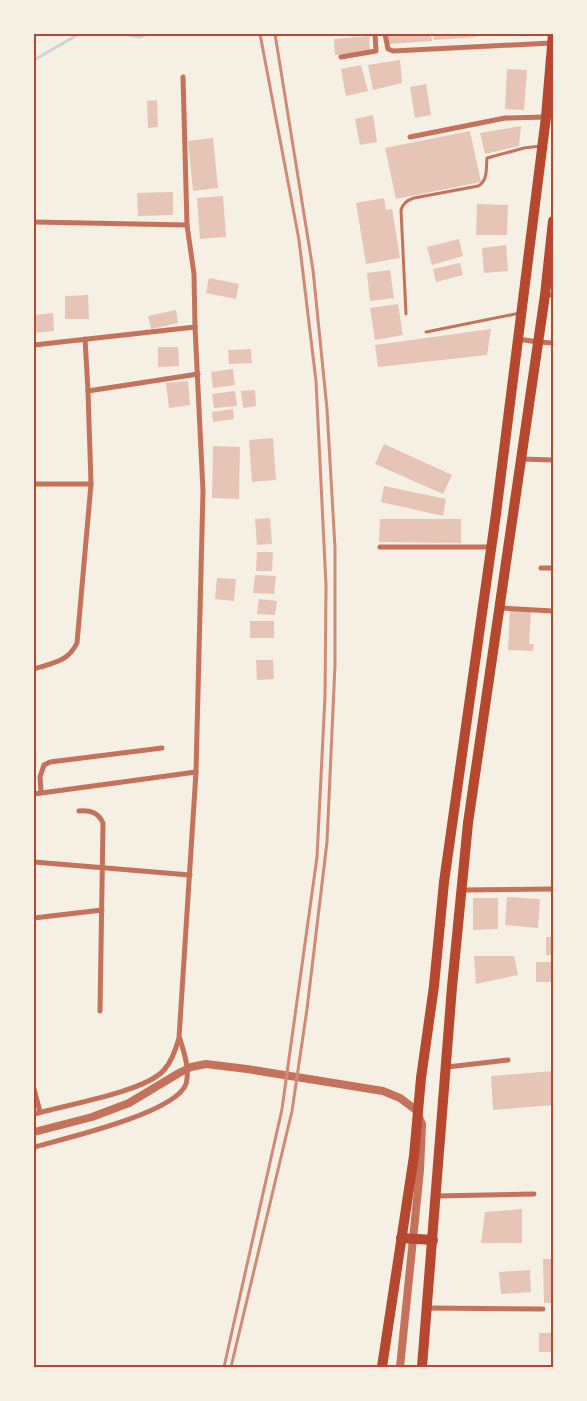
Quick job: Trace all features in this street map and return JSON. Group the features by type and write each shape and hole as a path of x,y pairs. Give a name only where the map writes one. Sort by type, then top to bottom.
{"main road":[{"path":"382,1367 414,1156 421,1078 434,986 446,873 491,547 546,117 553,34"},
{"path":"422,1367 461,890 520,460 538,342 549,295 553,220"},
{"path":"434,986 452,987"},
{"path":"401,1238 433,1240"}],"street":[{"path":"341,57 376,51 375,34"},
{"path":"385,34 388,49 392,51 553,43"},
{"path":"34,1114 134,1087 154,1079 164,1070 173,1057 179,1038 196,772 203,491 194,274 187,225 183,77"},
{"path":"410,137 505,118 546,117"},
{"path":"34,222 187,225"},
{"path":"34,345 195,327"},
{"path":"518,339 553,343"},
{"path":"34,669 62,660 72,652 77,643 90,484 85,340"},
{"path":"88,391 198,374"},
{"path":"520,460 553,460"},
{"path":"34,484 90,484"},
{"path":"380,547 491,547"},
{"path":"541,568 553,568"},
{"path":"499,608 553,612"},
{"path":"41,792 42,770 44,765 50,762 162,748"},
{"path":"34,794 196,772"},
{"path":"79,811 94,812 100,816 103,823 100,1011"},
{"path":"34,862 190,875"},
{"path":"461,890 553,889"},
{"path":"34,918 102,910"},
{"path":"34,1147 124,1121 156,1108 178,1095 185,1086 187,1076 184,1054 179,1038"},
{"path":"447,1067 508,1060"},
{"path":"34,1132 92,1117 129,1103 179,1073 191,1067 206,1064 382,1091 400,1098 416,1110 422,1124 420,1170 400,1367"},
{"path":"34,1089 40,1112"},
{"path":"436,1196 534,1194"},
{"path":"427,1308 543,1309"}],"lane":[{"path":"406,314 402,205 414,198 483,184 485,180 486,158 524,148 542,146"},
{"path":"426,332 521,312"}],"building":[{"path":"387,34 431,34 432,41 389,44"},
{"path":"433,34 476,34 476,37 434,40"},
{"path":"369,36 370,51 335,55 334,39"},
{"path":"400,60 402,83 373,90 368,65"},
{"path":"361,65 368,91 346,96 341,69"},
{"path":"507,69 527,70 524,110 505,109"},
{"path":"426,84 431,115 415,118 410,87"},
{"path":"157,100 158,127 148,128 147,101"},
{"path":"373,115 377,142 360,145 355,119"},
{"path":"521,126 519,146 485,154 480,133"},
{"path":"470,131 481,182 396,199 385,148"},
{"path":"213,138 218,188 193,191 188,141"},
{"path":"173,192 173,215 138,216 137,193"},
{"path":"223,196 226,237 200,239 197,198"},
{"path":"384,198 386,210 392,209 400,258 366,264 356,203"},
{"path":"477,204 508,205 507,235 476,235"},
{"path":"459,239 463,256 432,265 427,247"},
{"path":"506,245 508,271 484,273 482,248"},
{"path":"460,263 463,275 436,282 433,269"},
{"path":"390,270 394,298 370,301 367,273"},
{"path":"209,278 239,284 236,299 206,293"},
{"path":"88,295 89,319 65,319 65,296"},
{"path":"398,304 403,335 375,340 370,308"},
{"path":"176,310 178,323 151,329 148,316"},
{"path":"53,313 54,331 34,333 34,315"},
{"path":"491,329 487,355 378,367 375,345"},
{"path":"158,347 178,347 179,366 158,367"},
{"path":"251,349 252,363 229,364 228,350"},
{"path":"233,369 235,385 213,388 211,372"},
{"path":"188,381 190,405 169,408 166,383"},
{"path":"255,390 256,406 243,408 241,391"},
{"path":"235,391 237,406 214,408 212,394"},
{"path":"233,409 234,419 213,422 212,412"},
{"path":"273,438 276,480 252,482 249,440"},
{"path":"384,444 452,475 443,494 375,464"},
{"path":"213,446 240,447 239,499 212,498"},
{"path":"384,486 446,499 443,516 381,502"},
{"path":"270,518 272,544 257,545 255,519"},
{"path":"380,519 461,519 461,543 379,542"},
{"path":"257,552 273,552 272,571 256,571"},
{"path":"255,575 276,576 274,594 253,593"},
{"path":"217,578 236,579 234,601 215,599"},
{"path":"259,599 277,601 275,615 257,614"},
{"path":"510,610 531,611 529,644 534,644 533,651 508,650"},
{"path":"250,621 274,621 274,638 250,638"},
{"path":"256,660 273,660 274,679 257,680"},
{"path":"507,897 540,899 538,928 505,925"},
{"path":"473,898 498,898 498,929 473,930"},
{"path":"546,937 553,937 553,955 546,955"},
{"path":"474,956 514,956 518,975 476,984"},
{"path":"536,962 553,962 553,982 536,982"},
{"path":"553,1071 553,1105 493,1110 491,1076"},
{"path":"522,1209 522,1243 481,1243 485,1212"},
{"path":"543,1259 553,1259 553,1303 544,1303"},
{"path":"530,1270 531,1292 501,1294 499,1272"},
{"path":"539,1333 553,1333 553,1352 539,1352"}],"waterway":[{"path":"34,60 79,34"},
{"path":"124,34 139,37 149,34"}],"railway":[{"path":"224,1367 282,1109 317,857 325,696 326,585 316,381 299,240 260,34"},
{"path":"231,1367 292,1111 307,1009 327,842 335,665 335,548 327,409 313,270 275,34"}]}
